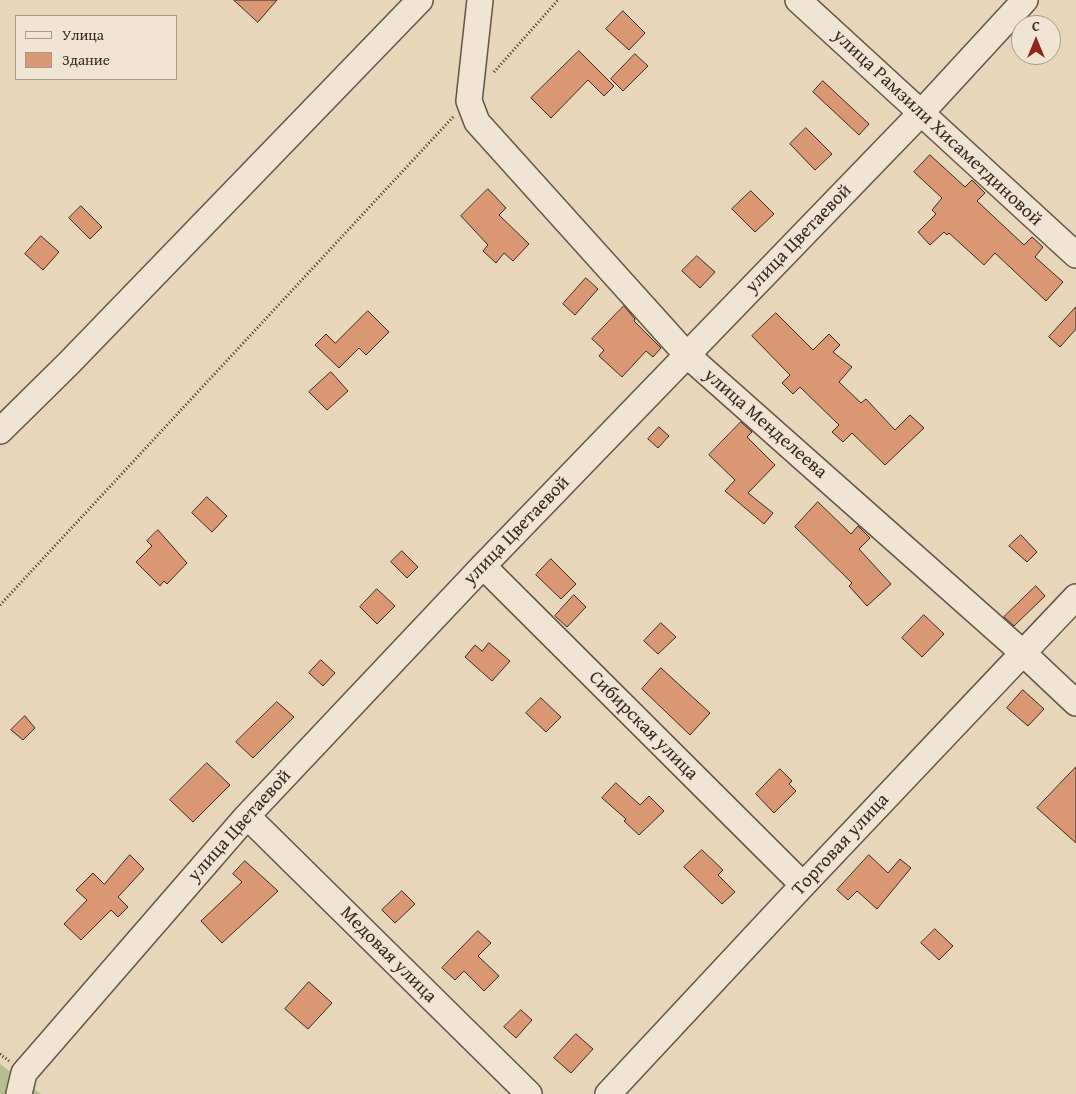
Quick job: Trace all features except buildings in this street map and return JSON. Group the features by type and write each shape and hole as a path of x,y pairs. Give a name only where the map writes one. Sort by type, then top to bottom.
{"street":[{"path":"0,431 69,363 420,0"},
{"path":"473,111 480,0"},
{"name":"улица Рамзили Хисаметдиновой","path":"798,0 920,114 1076,255"},
{"name":"улица Цветаевой","path":"21,1084 247,816 483,566 920,114 1025,0"},
{"name":"улица Менделеева","path":"473,111 687,355 1023,653 1076,703"},
{"name":"Сибирская улица","path":"483,566 803,885"},
{"name":"Торговая улица","path":"608,1094 1076,597"},
{"name":"Медовая улица","path":"247,816 529,1094"}],"path":[{"path":"0,606 473,111 558,0"}],"green space":[{"path":"0,1064 41,1094 0,1094"}]}
